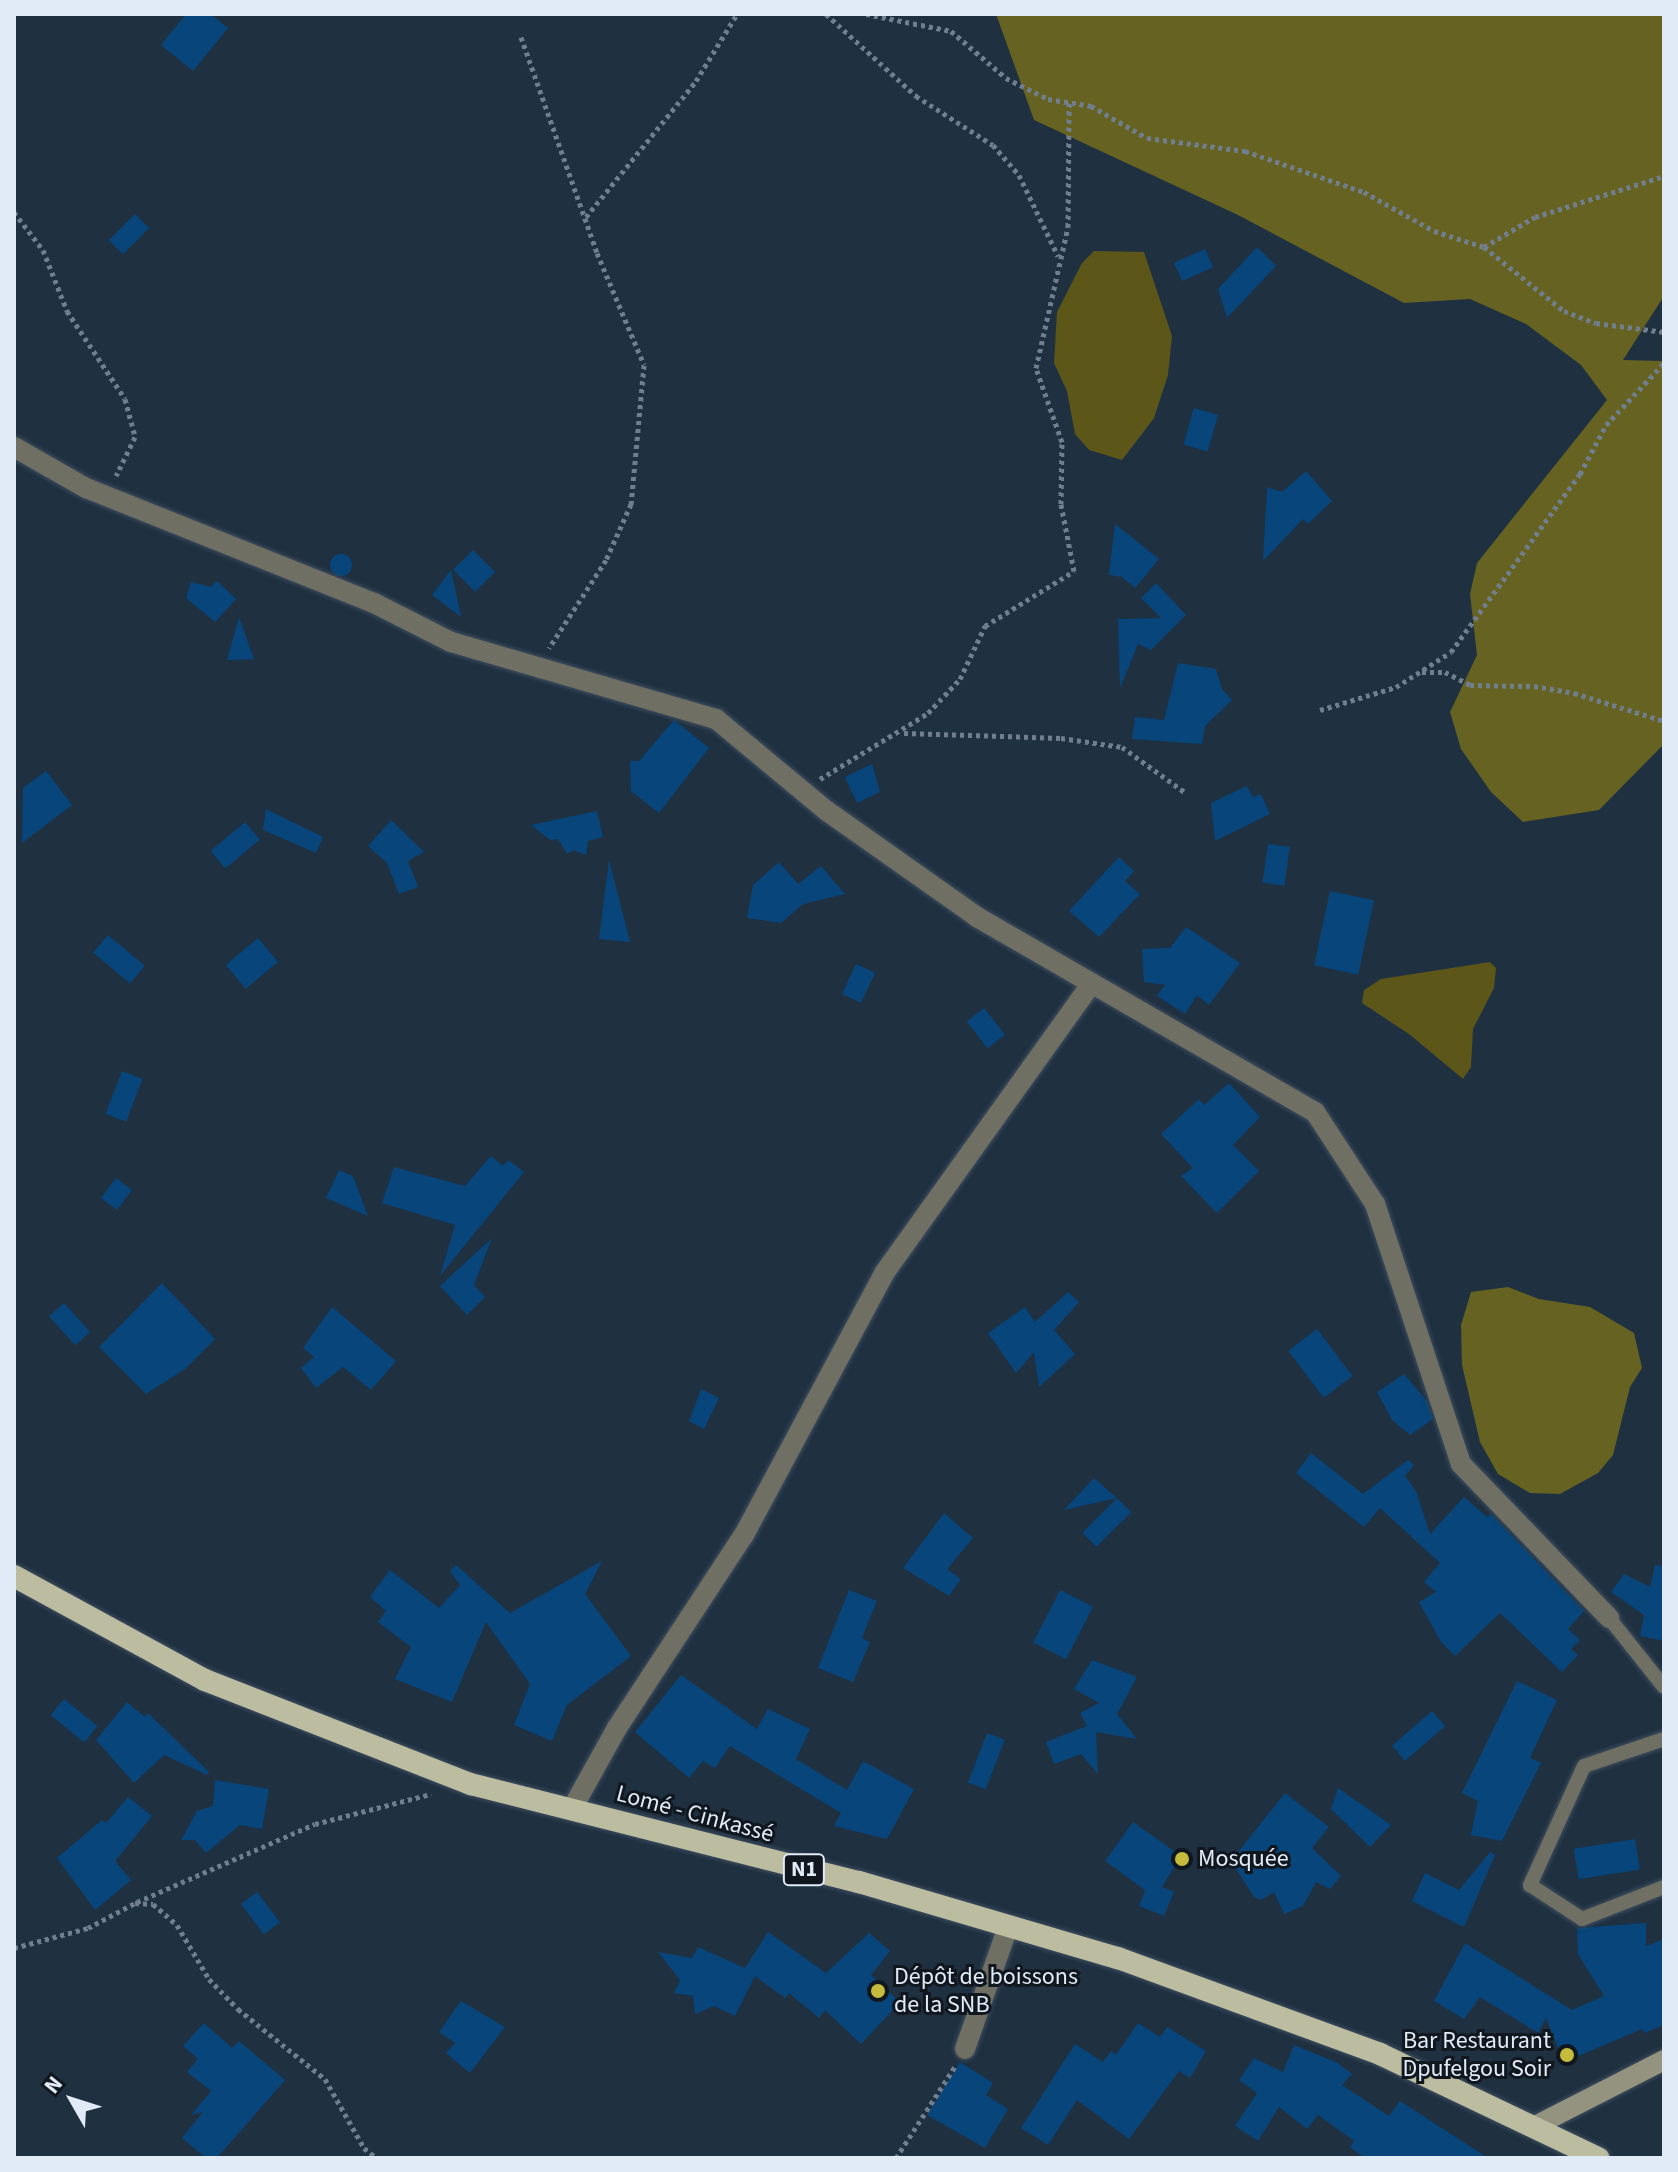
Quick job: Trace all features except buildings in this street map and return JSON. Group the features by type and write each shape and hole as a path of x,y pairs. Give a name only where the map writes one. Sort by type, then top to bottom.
{"highway":[{"name":"Lomé - Cinkassé","path":"14,1576 205,1680 471,1784 573,1807 1008,1927 1238,2000 1380,2054 1537,2125 1598,2158"}],"main road":[{"path":"1537,2125 1664,2060"}],"street":[{"path":"14,447 102,495 374,603 451,642 716,719 802,792 977,917 1315,1112 1375,1204 1461,1464 1609,1618"},
{"path":"573,1807 617,1728 744,1535 885,1272 1092,983"},
{"path":"965,2049 1008,1927"}],"lane":[{"path":"1609,1618 1664,1687"},
{"path":"1664,1739 1584,1766 1530,1885 1582,1919 1664,1887"}],"path":[{"path":"585,217 696,81 737,14"},
{"path":"826,14 916,96 993,145 1019,175 1058,257"},
{"path":"866,14 951,31 1006,78 1048,99 1091,106 1147,138 1245,151 1364,192 1434,231 1484,247 1564,311 1596,323 1664,332"},
{"path":"521,37 585,217 644,365 640,435 631,504 606,560 536,665"},
{"path":"802,792 847,759 903,733 960,679 985,626 1074,571 1061,504 1062,442 1036,368 1058,257 1068,227 1069,102"},
{"path":"1484,247 1548,212 1664,176"},
{"path":"14,212 43,250 67,311 111,373 132,421 133,447 102,495"},
{"path":"1320,710 1369,697 1421,673 1451,652 1580,474 1606,425 1664,363"},
{"path":"1421,673 1445,672 1470,685 1574,693 1664,721"},
{"path":"903,733 1061,738 1122,747 1186,793"},
{"path":"14,1948 88,1928 135,1903 315,1824 471,1784"},
{"path":"135,1903 153,1904 177,1925 209,1979 325,2079 364,2148 377,2158"},
{"path":"896,2158 965,2049"}],"shaded area":[{"path":"996,14 1664,14 1664,296 1623,360 1664,361 1664,744 1599,810 1523,822 1491,792 1461,749 1450,712 1477,655 1470,594 1477,563 1607,400 1581,365 1526,324 1470,299 1404,303 1238,215 1034,120"},
{"path":"1094,251 1144,252 1172,336 1168,375 1154,418 1122,460 1089,450 1075,434 1067,391 1054,363 1057,312 1082,263"},
{"path":"1490,962 1496,968 1494,988 1473,1029 1471,1067 1463,1079 1409,1034 1362,1003 1364,990 1381,979"},
{"path":"1508,1287 1539,1299 1590,1307 1634,1333 1642,1368 1630,1387 1613,1455 1598,1473 1560,1494 1530,1493 1498,1474 1480,1442 1462,1365 1461,1325 1471,1292"}],"place":[{"name":"Mosquée","path":"1182,1859"},
{"name":"Dépôt de boissons de la SNB","path":"878,1991"},
{"name":"Bar Restaurant Dpufelgou Soir","path":"1567,2055"}]}
